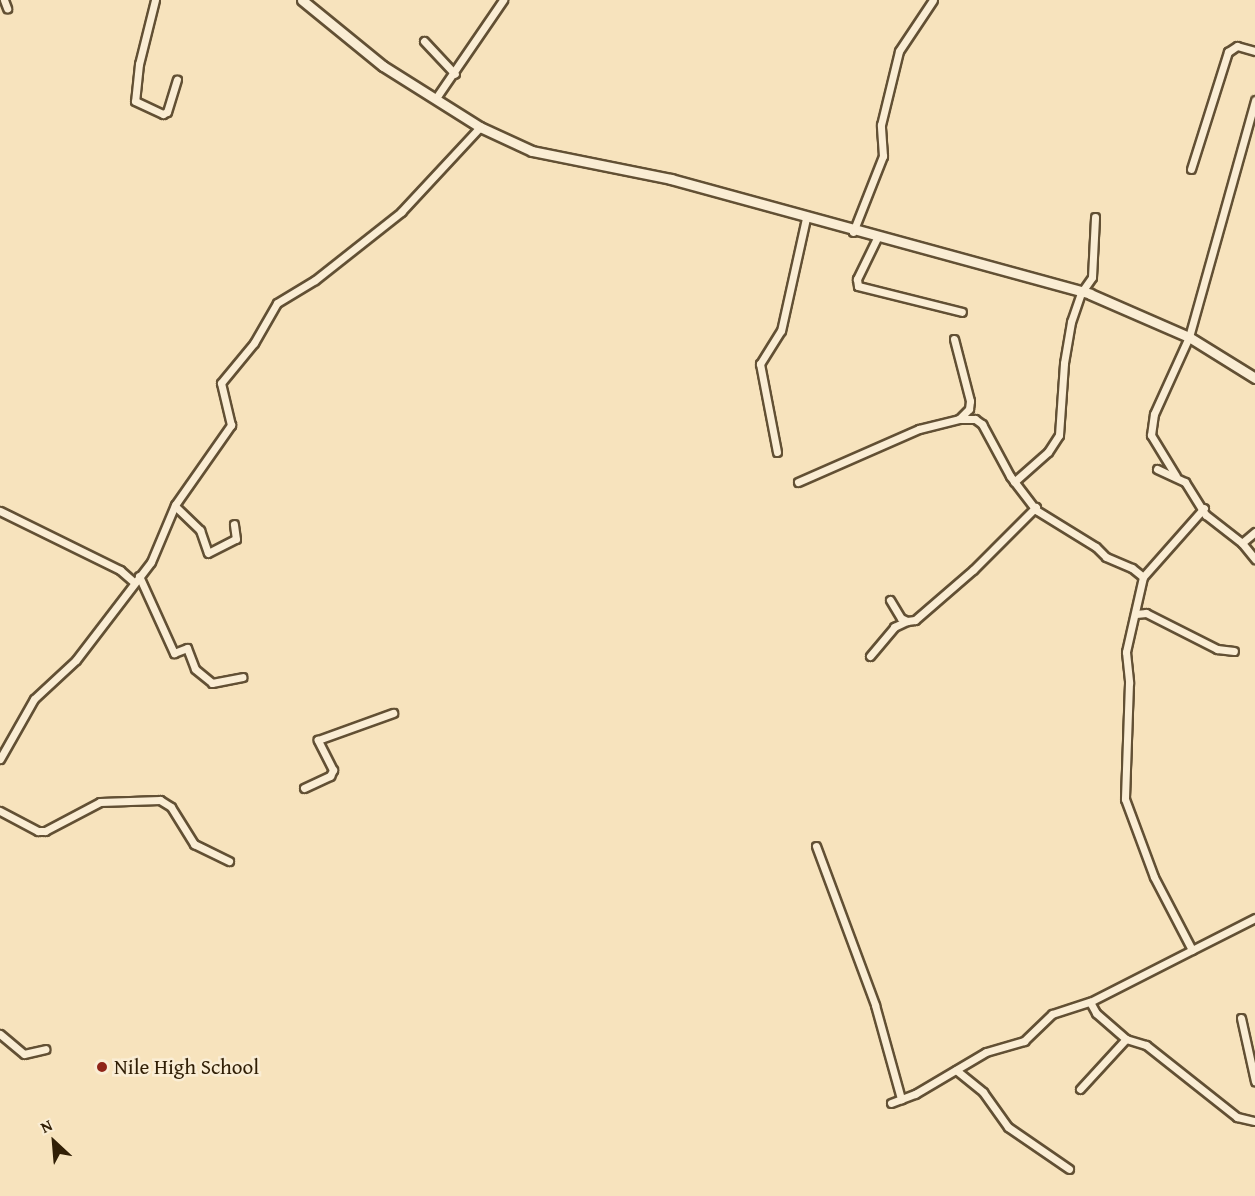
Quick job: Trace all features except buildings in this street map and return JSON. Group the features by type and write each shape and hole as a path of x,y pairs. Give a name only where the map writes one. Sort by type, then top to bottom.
{"street":[{"path":"4,0 7,8"},
{"path":"155,0 139,64 135,101 163,114 167,112 177,80"},
{"path":"302,0 383,66 480,127 532,151 671,179 853,232 1081,293 1189,337 1255,378"},
{"path":"436,98 455,74 502,0"},
{"path":"853,232 884,156 881,125 899,51 933,0"},
{"path":"424,41 455,74"},
{"path":"1191,169 1228,52 1237,46 1255,51"},
{"path":"1255,100 1189,337 1154,414 1151,435 1176,476 1193,490 1204,508 1225,532 1242,543 1255,559"},
{"path":"0,759 34,699 76,660 154,556 175,506 231,425 221,383 254,343 277,303 315,280 401,212 480,127"},
{"path":"1014,482 1048,452 1059,435 1064,363 1071,322 1081,293 1092,277 1095,217"},
{"path":"777,452 760,364 781,331 806,218"},
{"path":"877,238 857,279 858,286 962,312"},
{"path":"954,339 970,400 969,409 959,419"},
{"path":"798,482 919,429 959,419 982,424 1014,482 1036,507 1106,557 1132,568 1143,577"},
{"path":"1157,469 1176,476"},
{"path":"175,506 200,530 208,554 236,539 234,524"},
{"path":"870,656 894,627 915,620 958,584 1036,507"},
{"path":"1192,950 1154,877 1125,799 1129,683 1126,652 1143,577 1204,508"},
{"path":"0,511 137,579 174,653 187,648 195,669 212,683 242,677"},
{"path":"1242,543 1255,532"},
{"path":"890,600 907,621"},
{"path":"1136,614 1146,613 1217,649 1234,651"},
{"path":"304,788 330,776 333,770 318,740 393,712"},
{"path":"0,811 38,831 45,831 99,802 160,800 171,807 194,843 229,861"},
{"path":"816,846 875,1005 901,1099"},
{"path":"891,1103 986,1052 1024,1041 1052,1014 1090,1002 1255,918"},
{"path":"1090,1002 1096,1013 1126,1039 1146,1045 1237,1117 1255,1121"},
{"path":"1241,1018 1255,1081"},
{"path":"0,1034 24,1054 45,1048"},
{"path":"1080,1089 1126,1039"},
{"path":"956,1070 983,1092 1008,1127 1069,1170"}],"place":[{"name":"Nile High School","path":"102,1067"}]}
